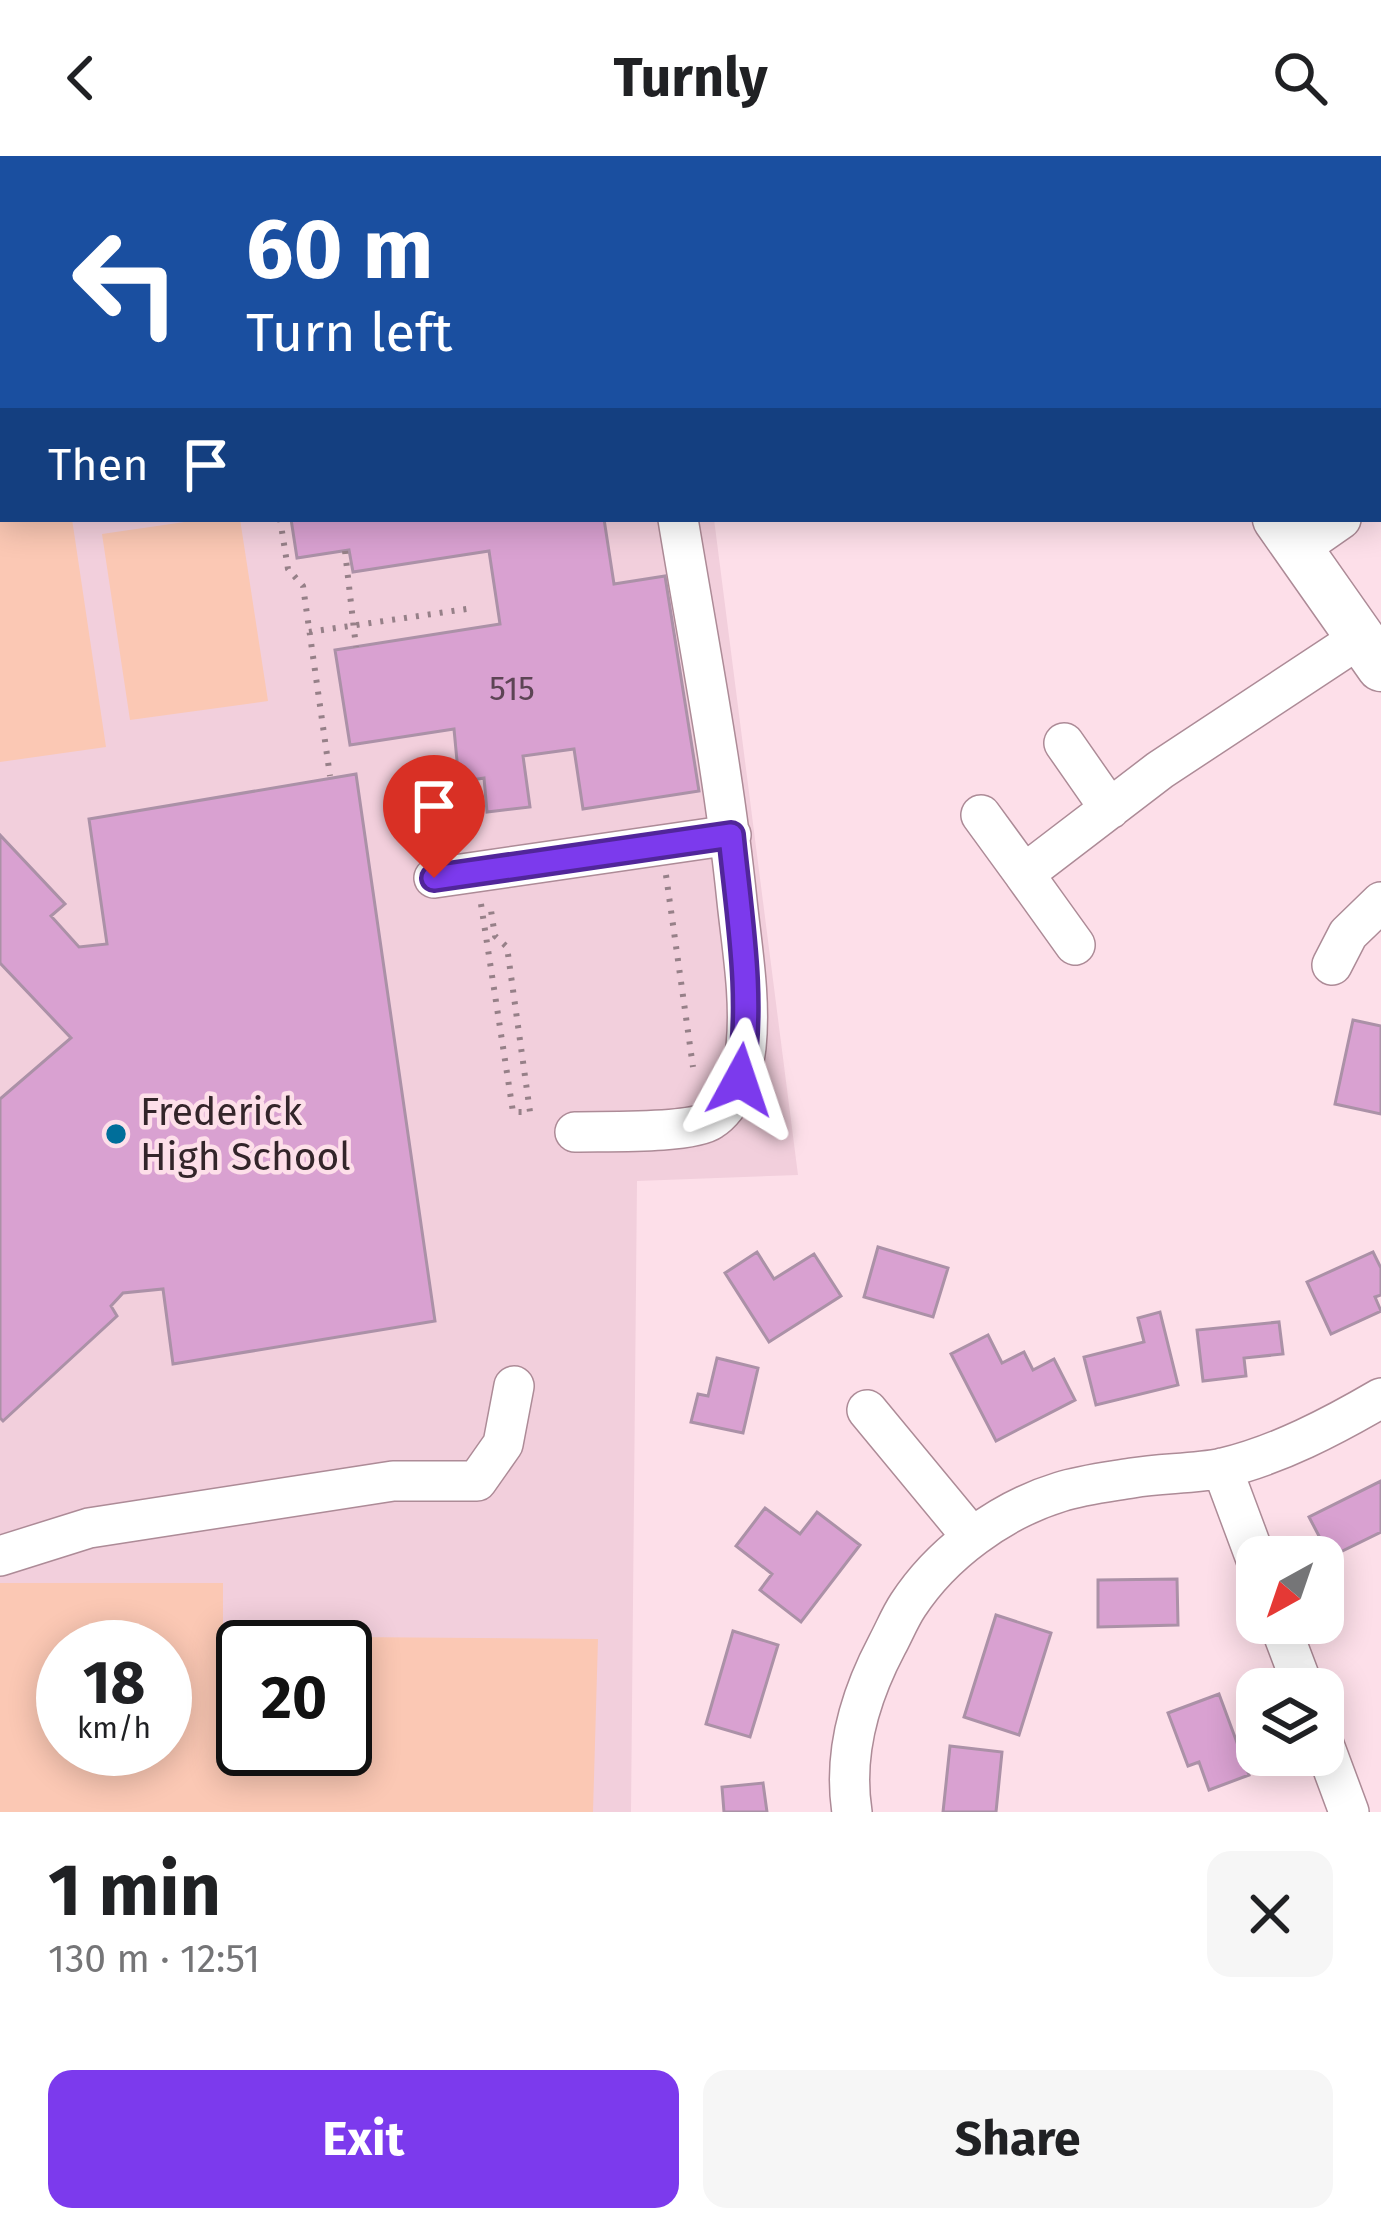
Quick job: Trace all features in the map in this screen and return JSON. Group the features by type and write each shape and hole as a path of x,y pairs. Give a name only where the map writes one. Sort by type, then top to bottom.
{"main road":[{"path":"1287,534 1371,652"}],"street":[{"path":"575,1132 684,1128 710,1122 740,1080 746,1044 744,971 731,835 679,522"},
{"path":"1287,534 1330,522"},
{"path":"1024,874 1160,770 1371,652"},
{"path":"1064,743 1110,809"},
{"path":"981,815 1075,945"},
{"path":"434,878 731,835"},
{"path":"1332,965 1348,934 1381,902"},
{"path":"0,1556 88,1528 393,1480 477,1481 503,1444 514,1386"},
{"path":"852,1812 849,1792 856,1720 873,1670 908,1604 972,1538 1060,1492 1222,1468 1290,1444 1381,1397"},
{"path":"867,1410 972,1538"},
{"path":"1222,1468 1247,1536"},
{"path":"1336,1776 1349,1812"}],"path":[{"path":"280,522 288,569 303,586 330,776"},
{"path":"345,551 356,646"},
{"path":"309,632 473,608"},
{"path":"665,869 693,1067"},
{"path":"484,894 495,936 507,947 530,1112 513,1112 484,894"}],"shaded area":[{"path":"0,522 714,522 798,1175 637,1181 631,1812 0,1812"},
{"path":"0,522 72,522 106,747 0,762"},
{"path":"184,522 240,522 268,701 130,720 102,534"},
{"path":"0,1583 223,1583 223,1620 216,1620 216,1776 372,1776 372,1637 598,1639 593,1812 0,1812"}],"building":[{"path":"291,522 604,522 614,584 665,576 699,791 583,809 574,749 523,756 530,807 487,812 484,778 459,782 454,729 350,745 335,650 500,624 489,551 353,572 349,550 297,558"},
{"path":"356,774 435,1321 173,1364 163,1289 123,1293 111,1306 117,1316 3,1421 0,1099 71,1038 0,963 0,835 65,904 51,916 79,947 107,944 89,819"},
{"path":"1353,1020 1381,1026 1381,1114 1335,1104"},
{"path":"878,1247 948,1268 933,1317 864,1297"},
{"path":"757,1252 774,1279 814,1254 841,1296 769,1342 725,1273"},
{"path":"1373,1252 1381,1268 1381,1295 1375,1297 1381,1311 1331,1334 1307,1282"},
{"path":"1160,1312 1178,1385 1096,1405 1084,1357 1144,1342 1138,1318"},
{"path":"1279,1322 1283,1354 1244,1358 1246,1376 1203,1381 1197,1330"},
{"path":"988,1335 1002,1363 1024,1352 1033,1370 1054,1359 1075,1400 996,1441 951,1354"},
{"path":"717,1358 758,1368 743,1433 691,1422 698,1394 708,1396"},
{"path":"1381,1481 1381,1532 1344,1550 1344,1536 1319,1536 1309,1517"},
{"path":"765,1508 800,1534 817,1512 860,1545 801,1622 760,1590 772,1574 736,1546"},
{"path":"1177,1579 1178,1625 1098,1627 1098,1580"},
{"path":"996,1615 1051,1633 1019,1735 964,1717"},
{"path":"733,1631 778,1645 750,1737 706,1724"},
{"path":"1219,1694 1236,1740 1236,1776 1246,1776 1209,1790 1199,1762 1188,1766 1168,1713"},
{"path":"950,1746 1002,1752 996,1812 943,1812"},
{"path":"763,1783 767,1812 724,1812 722,1787"}],"place":[{"name":"Frederick High School","path":"116,1134"}],"route":[{"path":"434,878 731,835 744,971 746,1044 740,1080"}]}
